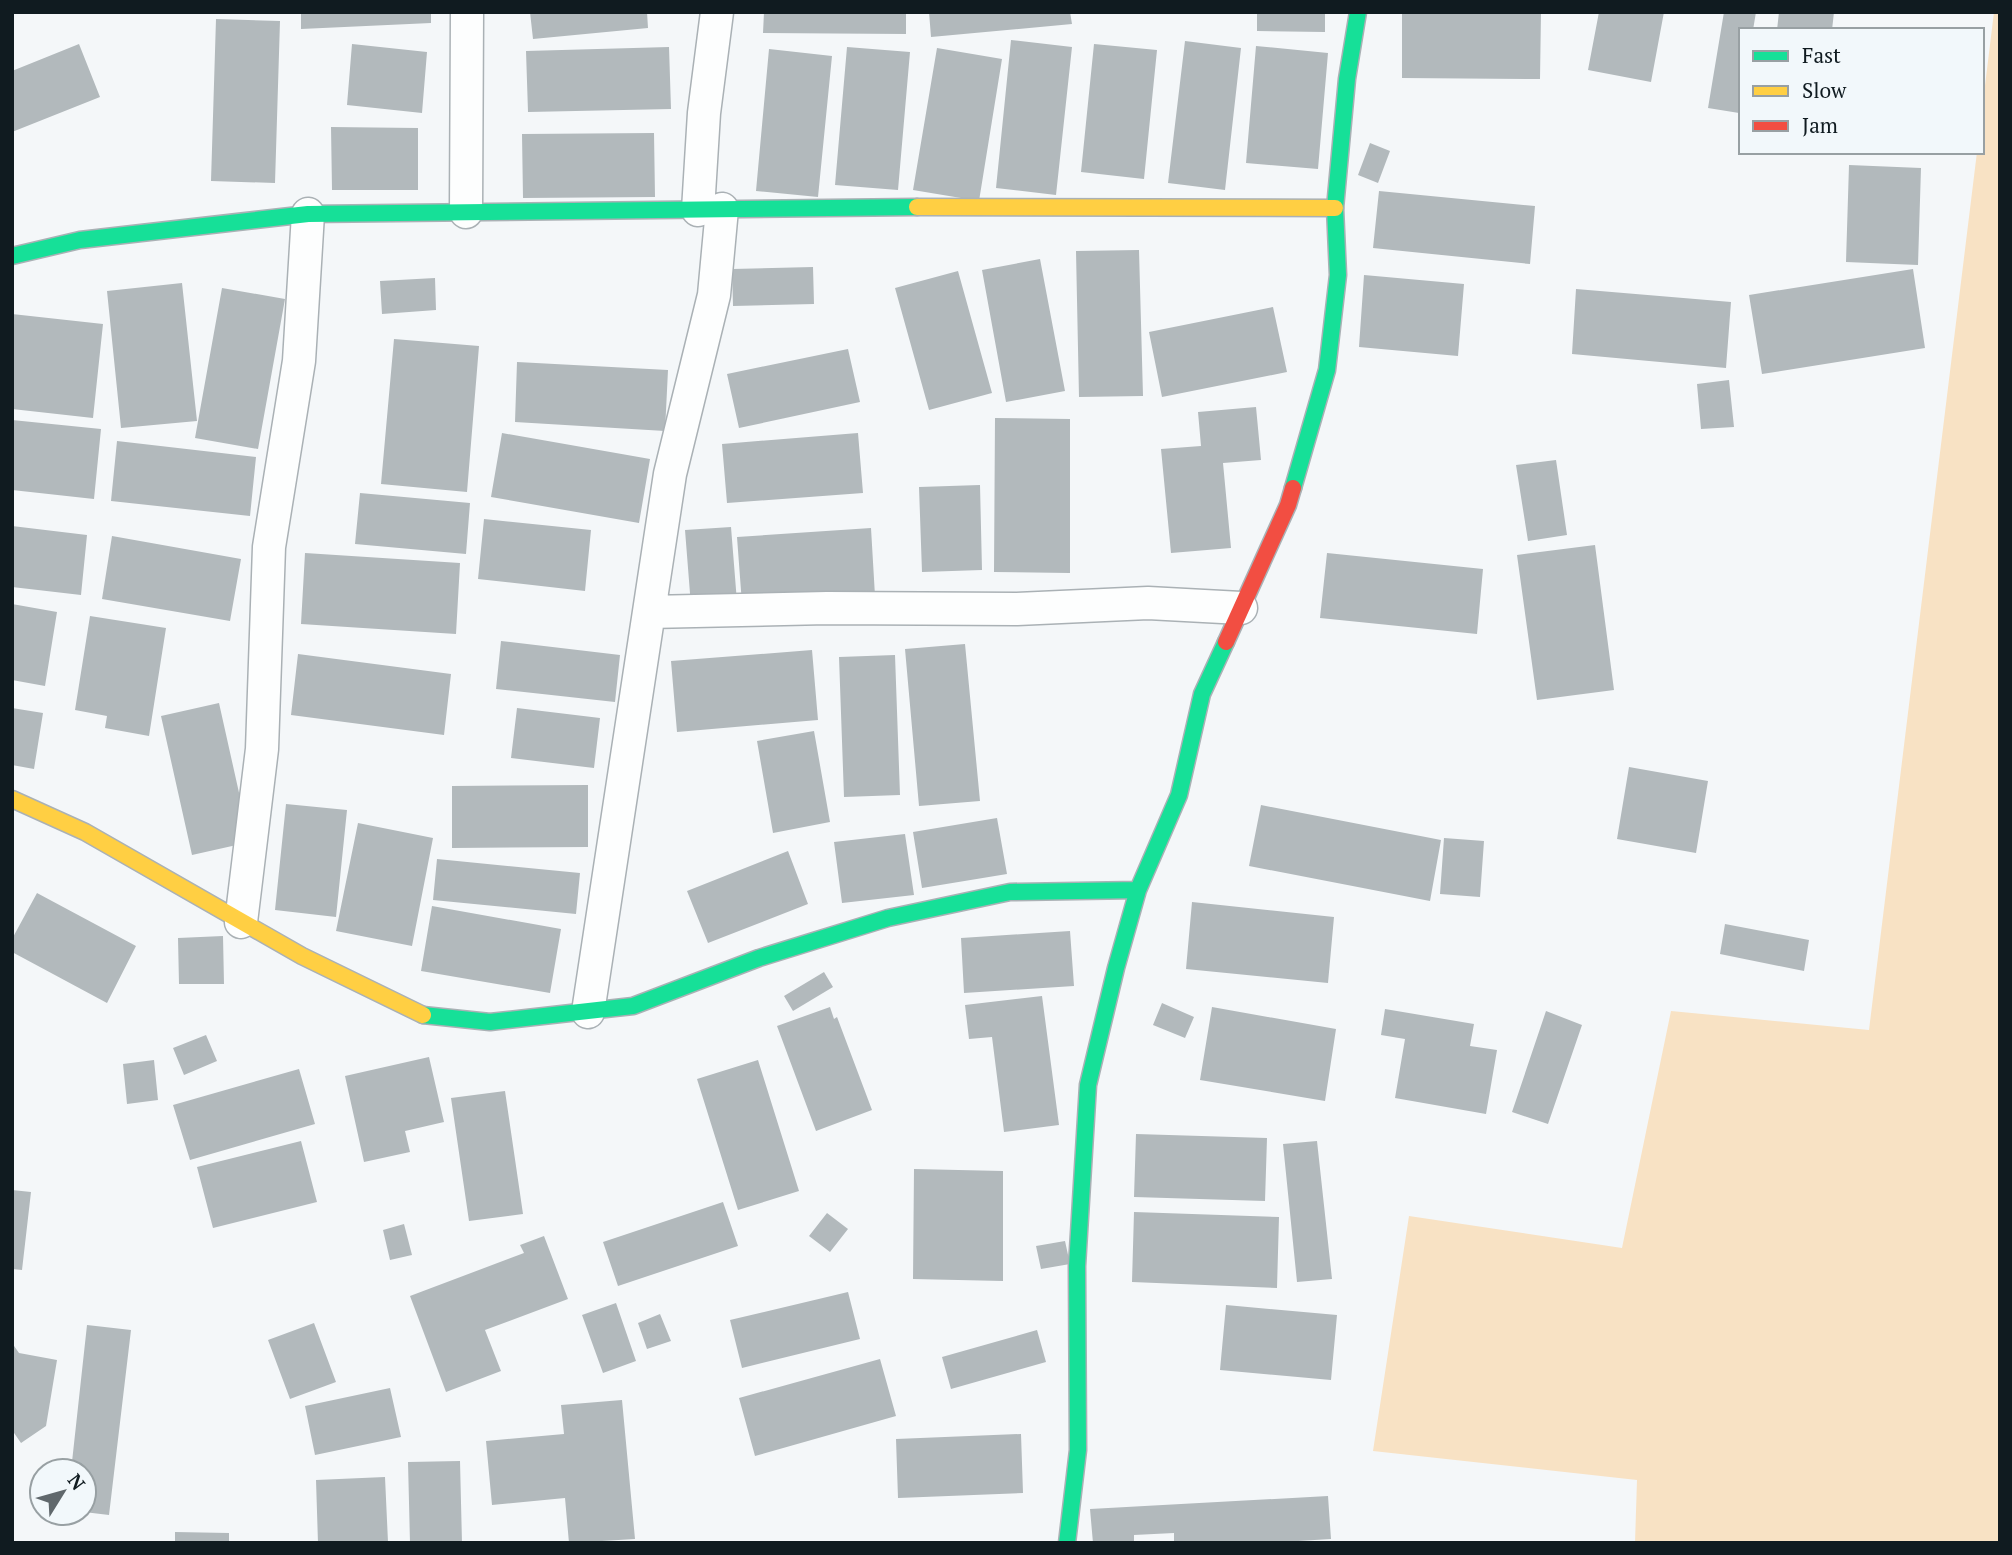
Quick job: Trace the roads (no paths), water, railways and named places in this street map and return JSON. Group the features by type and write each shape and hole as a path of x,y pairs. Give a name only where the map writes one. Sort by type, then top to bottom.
{"street":[{"path":"466,212 467,12"},
{"path":"588,1012 670,474 713,295 704,113 717,12"},
{"path":"1067,1543 1078,1450 1077,1266 1088,1086 1138,890 1179,795 1202,694 1288,505 1327,370 1338,275 1335,208 1347,79 1358,12"},
{"path":"12,256 80,240 308,215 950,206 1335,208"},
{"path":"241,922 262,749 269,547 299,360 308,215"},
{"path":"649,612 827,608 1017,609 1148,603 1241,608"},
{"path":"12,799 85,832 302,956 418,1014 490,1021 633,1006 759,958 888,918 1010,892 1138,890"}]}
